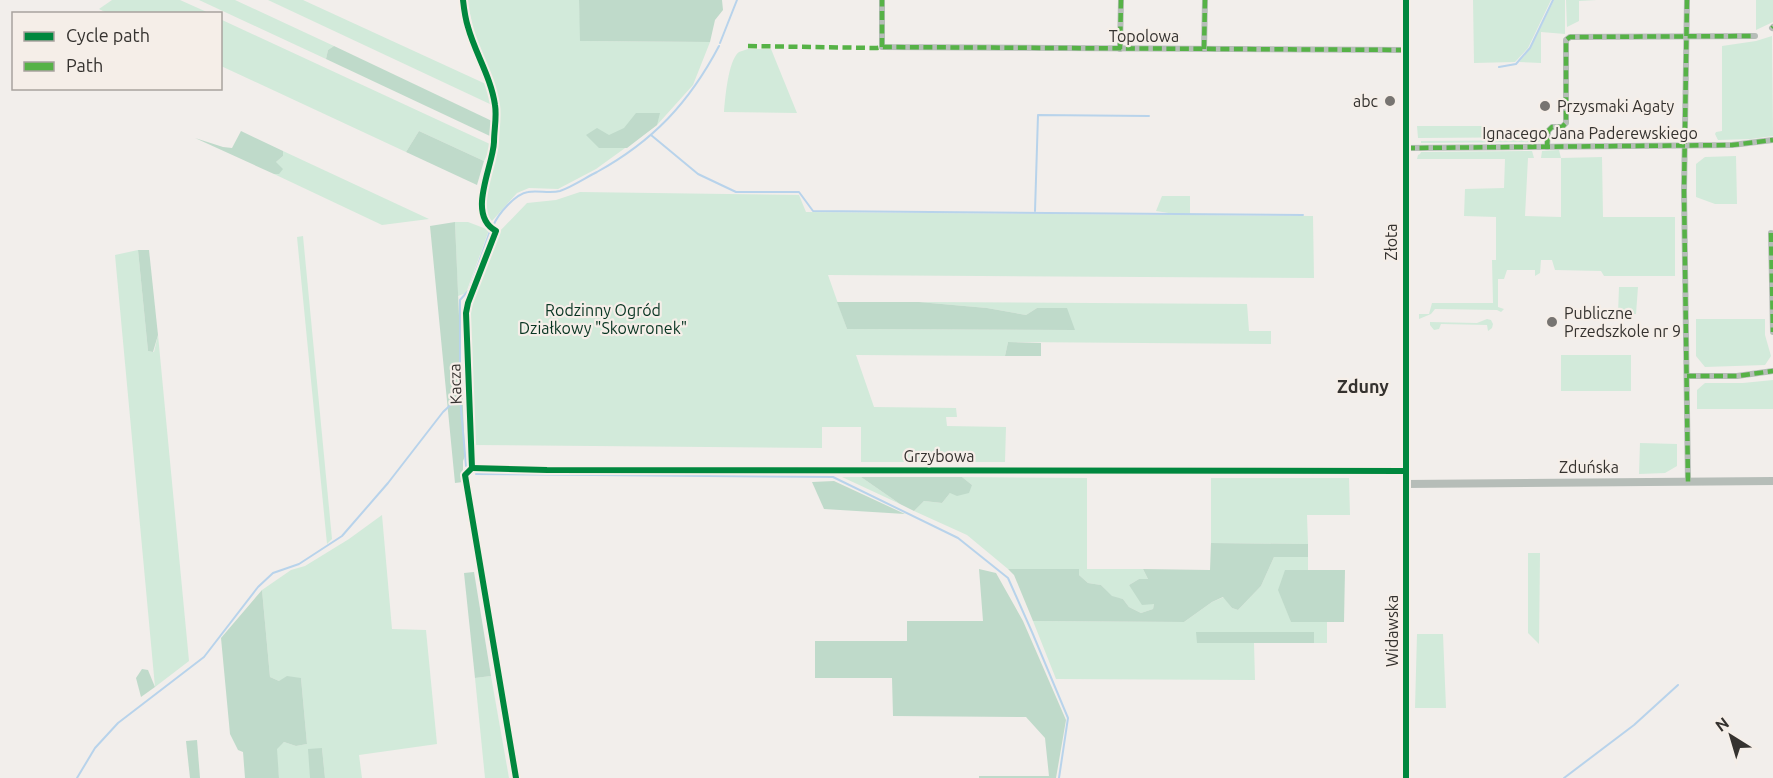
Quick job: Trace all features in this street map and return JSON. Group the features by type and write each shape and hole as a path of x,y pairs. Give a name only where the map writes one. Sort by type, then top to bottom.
{"street":[{"name":"Kacza","path":"463,0 468,28 487,75 495,106 494,147 481,196 485,222 495,231 466,313 472,468 465,475 516,778"},
{"name":"Topolowa","path":"882,0 882,47 1406,50"},
{"path":"1119,49 1121,0"},
{"path":"1204,49 1205,0"},
{"name":"Złota","path":"1406,0 1406,484"},
{"path":"1687,0 1684,146 1688,482"},
{"path":"1547,147 1548,131 1552,127 1562,127 1566,123 1566,40 1570,37 1755,36"},
{"name":"Ignacego Jana Paderewskiego","path":"1406,148 1684,146 1755,144 1773,140"},
{"path":"1771,233 1773,332"},
{"path":"1687,376 1737,376 1773,371"},
{"name":"Grzybowa","path":"472,468 1405,471"},
{"name":"Zduńska","path":"1406,484 1773,481"},
{"name":"Widawska","path":"1406,484 1406,778"}],"green space":[{"path":"112,0 180,0 207,12 105,12 99,9"},
{"path":"199,0 235,0 334,46 328,50 326,59"},
{"path":"268,0 303,0 488,85 492,105"},
{"path":"467,0 579,0 581,41 710,42 693,85 657,125 596,169 558,189 529,188 517,193 492,221 487,217 484,196 497,148 500,112 495,85 475,36"},
{"path":"579,0 722,0 723,10 715,20 710,42 580,41"},
{"path":"1473,0 1551,0 1528,48 1515,62 1474,63"},
{"path":"1554,0 1565,0 1565,34 1541,32 1541,63 1519,62 1530,49"},
{"path":"1566,0 1597,0 1579,1 1579,21 1567,27"},
{"path":"1756,0 1773,0 1773,22 1756,30"},
{"path":"222,20 492,145 484,161 419,131 406,152 222,66"},
{"path":"1772,36 1773,136 1718,140 1715,134 1722,131 1722,46"},
{"path":"334,46 492,121 492,137 326,59 328,50"},
{"path":"748,49 771,49 797,113 724,112 732,63 739,52"},
{"path":"636,113 660,113 657,125 627,148 599,148 586,135 597,128 609,135 624,128"},
{"path":"1417,126 1485,126 1487,133 1541,133 1543,137 1418,138"},
{"path":"241,131 283,151 283,156 276,162 283,169 279,174 274,174 195,138 232,148"},
{"path":"419,131 484,161 477,185 406,152"},
{"path":"1541,140 1539,142 1421,143 1421,141"},
{"path":"1559,150 1561,158 1541,158 1542,151"},
{"path":"283,151 429,219 382,225 274,174 279,174 276,162 283,156"},
{"path":"1532,151 1534,158 1528,158 1525,216 1561,217 1561,158 1602,157 1603,217 1675,217 1675,276 1604,276 1601,271 1555,270 1552,260 1541,260 1540,273 1535,276 1535,270 1507,270 1504,279 1498,279 1498,307 1504,309 1501,312 1497,310 1435,309 1431,314 1419,319 1419,314 1429,314 1432,303 1493,303 1492,260 1496,260 1496,217 1464,216 1465,189 1504,188 1505,159 1417,159 1418,155 1421,152"},
{"path":"1736,156 1737,204 1715,204 1696,197 1696,164 1705,157"},
{"name":"Rodzinny Ogród Działkowy \"Skowronek\"","path":"580,192 799,195 806,212 1181,215 1156,211 1162,196 1190,196 1190,215 1313,216 1314,278 828,275 847,329 1075,330 1037,308 1026,315 987,308 919,302 1247,304 1249,331 1271,331 1271,344 1008,342 1005,356 856,355 874,407 956,408 957,417 946,417 947,426 1006,427 1005,462 861,462 861,427 822,427 822,448 473,445 470,307 499,232 527,203 556,200"},
{"path":"455,222 468,222 489,230 466,293 458,296"},
{"path":"455,222 465,456 463,482 455,483 430,226"},
{"path":"303,236 332,539 327,544 297,237"},
{"path":"138,250 148,351 154,352 158,335 189,661 155,687 115,255"},
{"path":"138,250 149,250 158,335 153,352 148,351"},
{"path":"1619,287 1638,287 1636,314 1618,314"},
{"path":"837,302 919,302 987,308 1026,315 1037,308 1067,308 1075,330 847,329"},
{"path":"1487,319 1493,324 1488,331 1487,325 1441,324 1439,329 1434,330 1430,325 1430,322 1477,323"},
{"path":"1696,319 1765,319 1765,335 1771,356 1765,365 1705,367 1696,356"},
{"path":"1008,342 1041,343 1041,356 1005,356"},
{"path":"1561,355 1631,355 1631,391 1561,391"},
{"path":"1773,380 1773,409 1697,409 1697,390 1705,383"},
{"path":"1640,443 1677,444 1677,466 1665,473 1639,474"},
{"path":"842,477 861,477 900,504"},
{"path":"861,477 962,477 972,485 969,493 957,496 950,493 942,503 924,501 914,511"},
{"path":"962,477 1087,478 1087,569 1143,569 1148,579 1139,579 1129,585 1154,604 1153,609 1141,613 1129,607 1123,599 1112,597 1101,585 1088,583 1079,575 1079,569 1008,569 967,535 914,511 924,501 942,503 950,493 972,485"},
{"path":"1211,478 1349,478 1350,515 1307,515 1308,544 1211,543"},
{"path":"834,481 905,514 824,509 812,482"},
{"path":"382,515 392,629 426,630 437,744 359,755 362,778 325,778 322,748 310,778 279,778 276,749 284,742 296,746 307,744 301,678 279,681 270,677 262,590 291,570 305,566 349,539"},
{"path":"1211,543 1308,544 1308,557 1274,557 1261,586 1238,610 1232,608 1223,597 1184,622 1033,621 1014,575 1008,569 1079,569 1079,575 1088,583 1101,585 1112,596 1123,599 1129,607 1141,613 1153,609 1154,604 1142,605 1129,585 1139,579 1148,579 1143,569 1210,570"},
{"path":"1528,553 1540,553 1539,644 1528,633"},
{"path":"1274,557 1308,557 1308,570 1285,570 1291,622 1327,622 1327,643 1314,643 1314,633 1197,643 1254,643 1255,680 1056,679 1033,621 1184,622 1212,602 1224,597 1232,608 1238,610 1261,586"},
{"path":"979,569 996,573 1023,621 1066,720 1056,778 979,778 979,776 1049,776 1045,738 1026,717 893,716 892,678 815,678 815,641 907,641 907,621 983,621"},
{"path":"1285,570 1345,570 1344,622 1291,622 1278,590"},
{"path":"474,572 491,676 475,678 464,573"},
{"path":"262,590 270,677 279,681 287,676 301,678 307,744 296,746 284,742 277,749 279,778 245,778 243,752 238,750 230,734 221,638"},
{"path":"1196,632 1314,632 1314,643 1197,643"},
{"path":"1417,634 1443,634 1446,708 1415,708"},
{"path":"142,669 148,670 155,687 141,697 136,678"},
{"path":"491,676 509,778 485,778 475,678"},
{"path":"197,740 200,778 190,778 186,741"},
{"path":"322,748 325,778 310,778 308,749"}],"waterway":[{"path":"720,43 737,0"},
{"path":"1499,67 1516,64 1530,48 1553,0"},
{"path":"493,226 508,205 518,196 532,192 556,192 565,189 617,160 652,134 682,103 719,46"},
{"path":"1035,211 1038,115 1149,116"},
{"path":"651,135 698,174 736,192 799,192 813,211 1303,215"},
{"path":"77,778 95,748 118,723 204,657 258,587 273,573 299,564 342,536 388,483 443,412 460,396 460,300 469,290 490,231"},
{"path":"460,397 466,466"},
{"path":"476,474 833,477 958,538 1008,578 1032,632 1068,718 1059,778"},
{"path":"1564,778 1634,725 1678,685"}],"marked path":[{"path":"882,0 882,47"},
{"path":"1120,49 1121,0"},
{"path":"1204,49 1205,0"},
{"path":"1687,0 1684,191 1688,482"},
{"path":"1547,147 1548,131 1552,127 1562,127 1566,123 1566,40 1570,37 1755,36"},
{"path":"748,46 1406,50"},
{"path":"1406,148 1732,145 1773,140"},
{"path":"1771,233 1773,332"},
{"path":"1687,376 1737,376 1773,371"}],"cycle path":[{"path":"463,0 466,20 487,75 496,114 493,152 482,202 487,224 496,231 466,313 472,468 465,475 516,778"},
{"path":"1406,0 1406,778"},
{"path":"472,468 1405,471"}],"place":[{"name":"abc","path":"1390,101"},
{"name":"Przysmaki Agaty","path":"1545,106"},
{"name":"Publiczne Przedszkole nr 9","path":"1552,322"}],"district":[{"name":"Zduny","path":"1363,387"}]}
